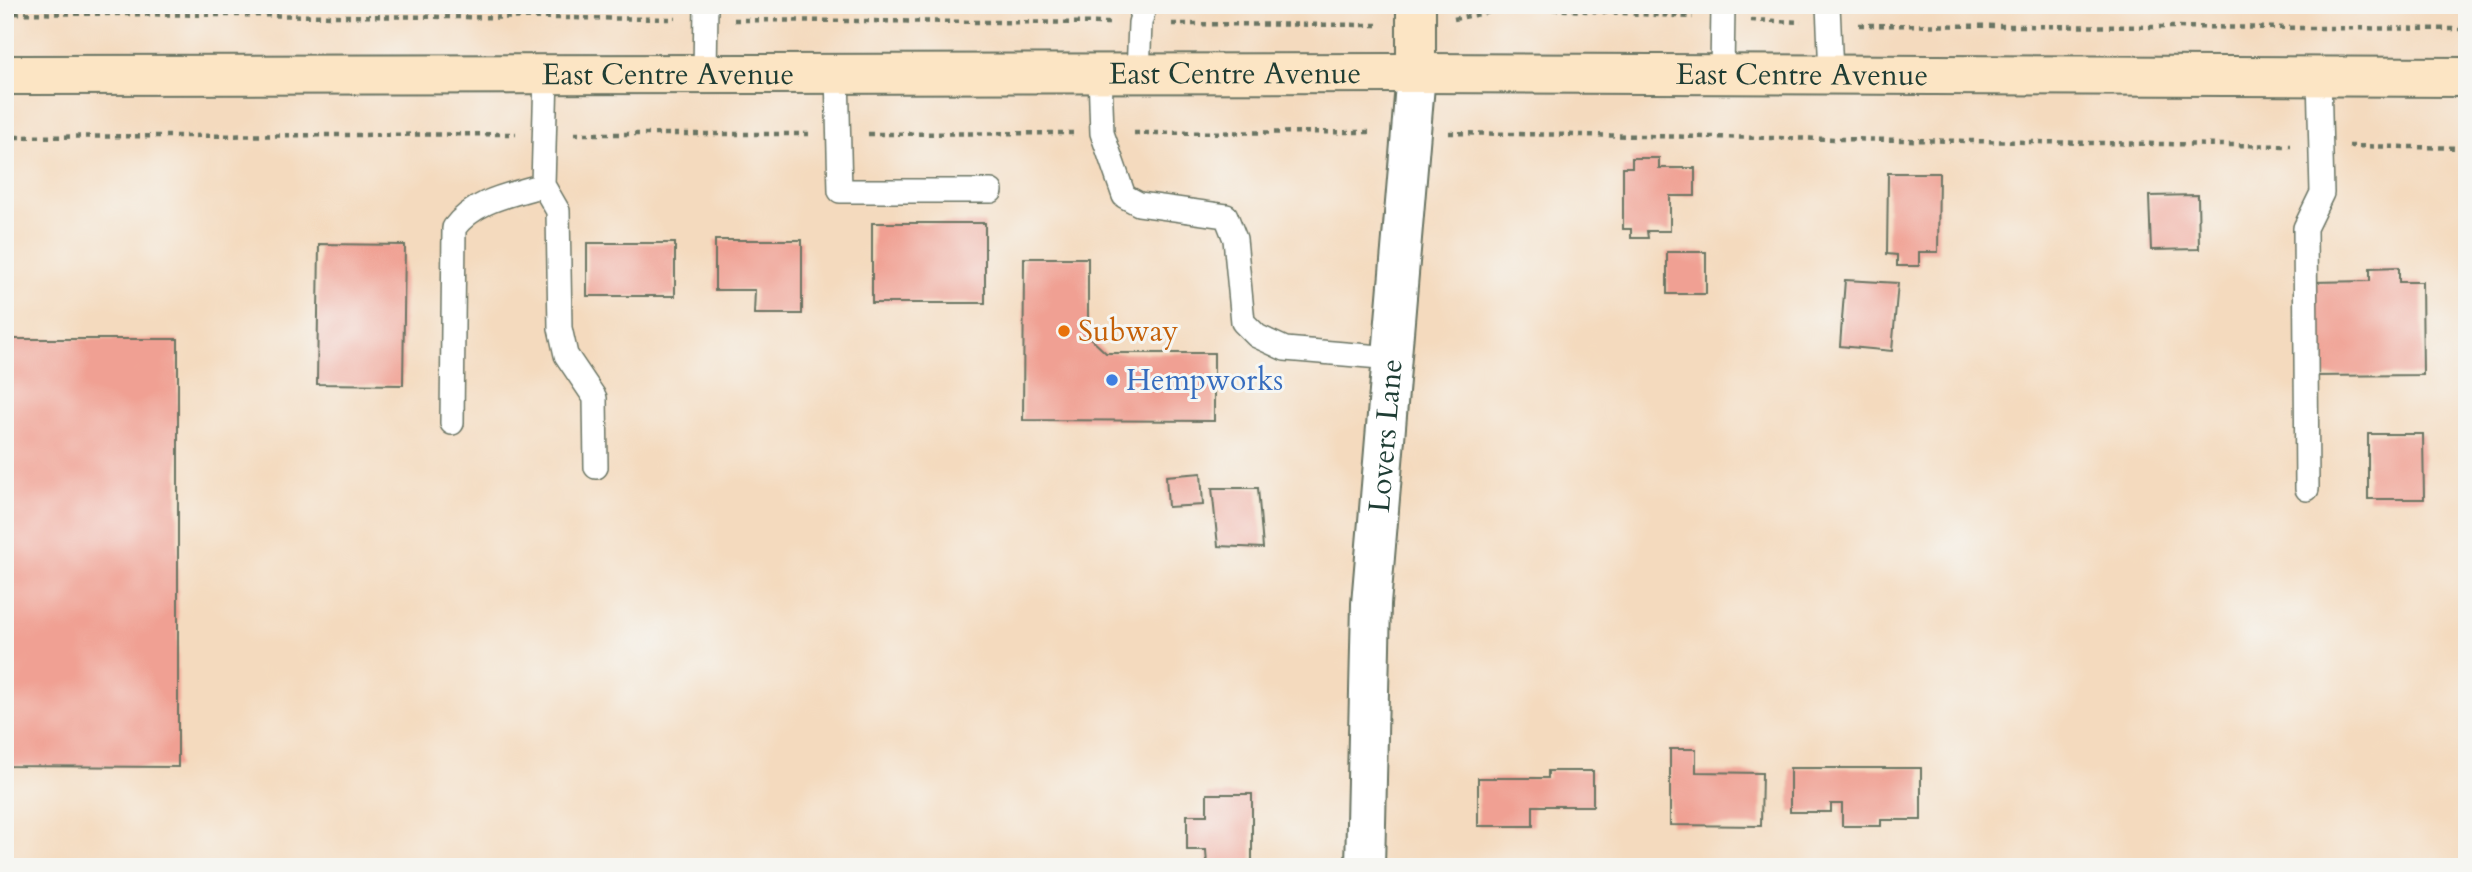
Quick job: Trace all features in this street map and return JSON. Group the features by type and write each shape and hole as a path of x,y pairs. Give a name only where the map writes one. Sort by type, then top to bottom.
{"main road":[{"name":"Lovers Lane","path":"1416,15 1416,73"},
{"name":"East Centre Avenue","path":"5,75 1416,73 2467,77"}],"street":[{"name":"Lovers Lane","path":"1365,867 1371,604 1416,73"}],"lane":[{"path":"705,74 706,12"},
{"path":"1722,74 1723,12"},
{"path":"1138,74 1142,14"},
{"path":"1828,14 1831,74"},
{"path":"546,74 543,185 558,211 560,328 566,355 595,398 596,467"},
{"path":"837,74 841,191 992,191"},
{"path":"1100,74 1102,133 1124,196 1139,204 1226,216 1235,239 1243,322 1257,336 1285,349 1392,358"},
{"path":"2307,489 2305,228 2322,193 2319,76"},
{"path":"452,423 454,228 465,214 485,202 543,185"}],"path":[{"path":"5,13 1416,15 1516,6 2467,29"},
{"path":"5,137 1411,132 2467,148"}],"building":[{"path":"1632,158 1659,158 1659,168 1695,168 1695,196 1670,196 1670,231 1647,231 1648,238 1631,238 1631,229 1623,229 1623,167 1632,167"},
{"path":"1888,173 1939,173 1938,252 1919,252 1919,266 1897,266 1897,255 1887,254"},
{"path":"2198,195 2199,249 2151,250 2149,196"},
{"path":"872,223 985,223 985,303 872,303"},
{"path":"715,240 802,240 802,314 754,314 755,290 715,290"},
{"path":"587,243 675,243 675,296 587,296"},
{"path":"319,244 405,245 403,385 317,384"},
{"path":"1667,252 1706,252 1706,294 1667,294"},
{"path":"1024,258 1088,258 1088,336 1106,353 1214,353 1214,421 1023,420"},
{"path":"2399,267 2399,282 2422,282 2423,375 2313,376 2312,282 2370,281 2370,268"},
{"path":"1845,280 1898,283 1892,351 1840,346"},
{"path":"5,339 178,339 178,767 5,766"},
{"path":"2368,434 2423,434 2424,499 2368,499"},
{"path":"1201,473 1203,505 1168,507 1166,476"},
{"path":"1212,488 1258,488 1263,548 1218,546"},
{"path":"1670,749 1696,749 1696,772 1762,773 1761,826 1670,825"},
{"path":"1790,768 1921,768 1921,820 1881,820 1881,826 1842,826 1842,804 1831,804 1831,812 1790,812"},
{"path":"1548,771 1593,771 1593,806 1533,806 1533,826 1478,826 1478,778 1548,778"},
{"path":"1207,794 1252,794 1252,865 1207,865 1206,850 1187,850 1187,815 1207,815"}],"place":[{"name":"Subway","path":"1064,331"},
{"name":"Hempworks","path":"1112,380"}]}
